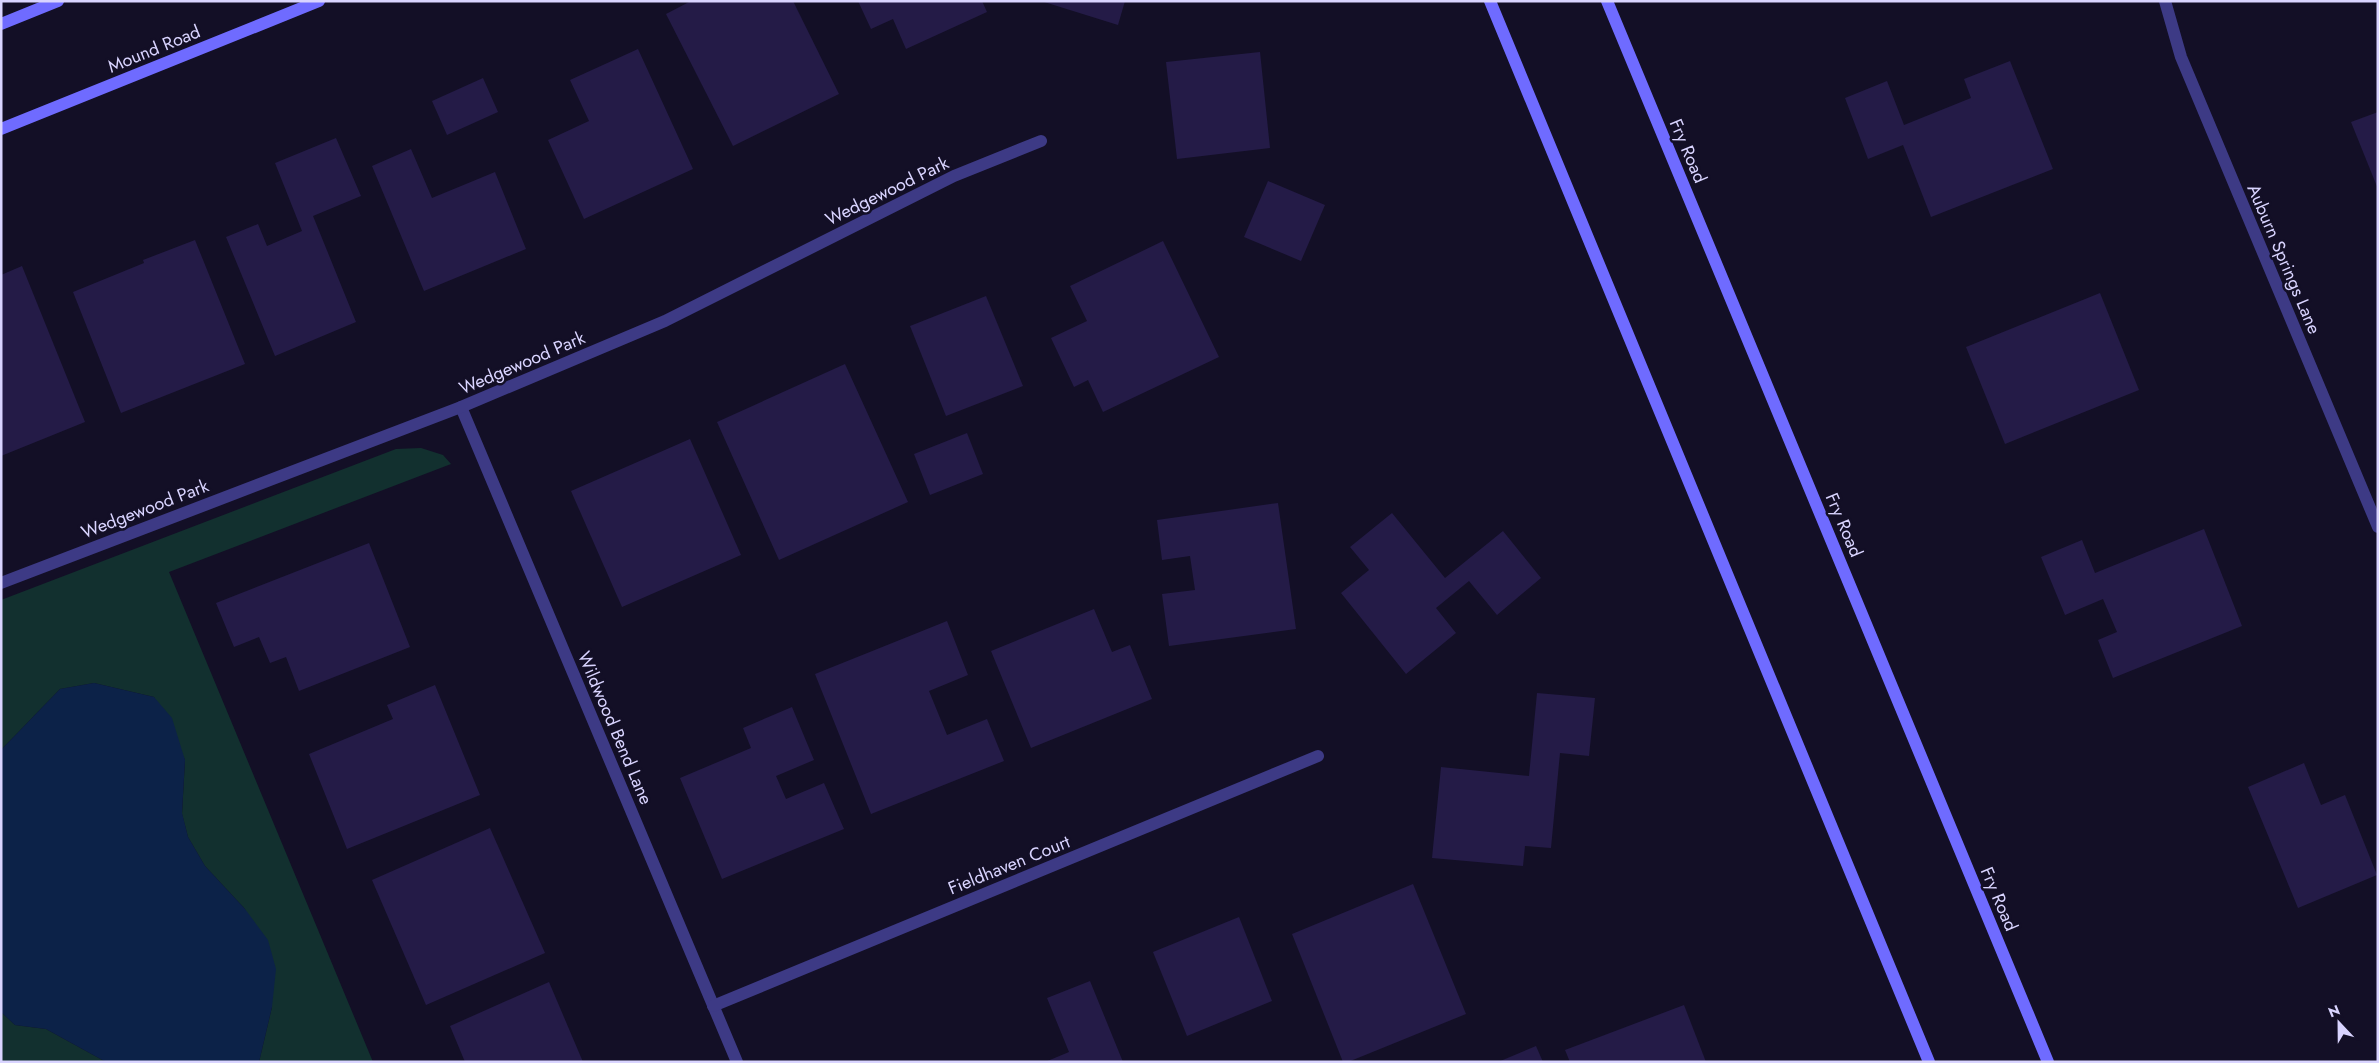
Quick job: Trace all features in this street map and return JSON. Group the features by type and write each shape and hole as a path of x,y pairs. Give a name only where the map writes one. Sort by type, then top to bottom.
{"main road":[{"path":"1,24 58,1"},
{"name":"Mound Road","path":"1,129 319,1"},
{"path":"1490,1 1929,1062"},
{"name":"Fry Road","path":"1607,1 2048,1062"}],"street":[{"name":"Auburn Springs Lane","path":"2165,1 2181,57 2378,527"},
{"name":"Wedgewood Park","path":"1,583 461,407 665,321 954,176 1042,141"},
{"name":"Wildwood Bend Lane","path":"461,407 737,1062"},
{"name":"Fieldhaven Court","path":"713,1006 1318,756"}],"green space":[{"path":"421,448 443,455 451,464 169,572 373,1062 259,1062 272,1007 245,909 205,866 188,837 182,814 185,760 154,697 94,683 60,689 1,750 1,600 396,449"},
{"path":"1,1012 15,1025 46,1029 106,1062 1,1062"}],"water":[{"path":"94,683 154,697 172,718 185,760 182,813 188,837 205,866 245,909 268,940 276,969 272,1007 259,1062 106,1062 46,1029 15,1025 1,1012 1,750 60,689"}],"building":[{"path":"691,1 793,1 839,94 733,146 666,14"},
{"path":"858,1 982,1 987,12 906,49 893,19 871,29"},
{"path":"1041,1 1125,1 1118,25"},
{"path":"638,49 693,169 584,219 548,140 589,121 570,80"},
{"path":"1260,52 1270,148 1177,159 1166,62"},
{"path":"2010,61 2053,169 1931,217 1903,145 1868,159 1845,98 1887,81 1904,125 1971,98 1964,79"},
{"path":"483,78 498,112 447,135 432,101"},
{"path":"2378,112 2378,189 2351,122"},
{"path":"336,138 361,196 313,216 356,322 275,356 226,237 258,224 267,246 302,231 275,163"},
{"path":"411,149 432,198 495,172 526,249 424,291 372,166"},
{"path":"1268,181 1325,205 1301,261 1244,237"},
{"path":"195,240 245,364 121,413 73,292 144,263 143,260"},
{"path":"1163,241 1219,357 1103,412 1088,380 1074,387 1051,338 1087,321 1070,286"},
{"path":"22,266 85,422 1,456 1,275"},
{"path":"2100,293 2139,390 2005,444 1966,347"},
{"path":"986,296 1023,386 946,416 910,326"},
{"path":"845,364 908,502 779,560 717,422"},
{"path":"967,433 983,474 930,495 914,454"},
{"path":"690,439 741,555 622,607 571,491"},
{"path":"1278,503 1296,629 1169,646 1162,594 1195,590 1190,556 1162,560 1157,520"},
{"path":"1392,513 1445,578 1503,531 1541,578 1497,615 1469,581 1436,608 1456,633 1406,674 1341,593 1369,570 1350,547"},
{"path":"2204,529 2242,626 2113,678 2098,640 2117,632 2103,599 2065,615 2041,557 2082,540 2095,573"},
{"path":"369,543 410,647 299,691 286,657 270,663 259,637 234,647 216,603"},
{"path":"1094,609 1112,652 1130,645 1152,699 1031,748 991,651"},
{"path":"947,621 968,675 929,691 947,735 987,719 1004,761 871,814 815,674"},
{"path":"435,685 480,795 347,849 309,754 393,719 387,705"},
{"path":"1537,693 1595,698 1589,756 1560,753 1551,848 1525,846 1523,866 1432,858 1441,767 1529,776"},
{"path":"792,707 814,760 776,776 786,799 824,783 844,829 722,879 680,778 751,748 743,728"},
{"path":"2304,763 2321,805 2345,795 2377,875 2298,908 2248,787"},
{"path":"490,828 545,953 426,1005 372,880"},
{"path":"1413,884 1466,1014 1348,1062 1343,1062 1292,934"},
{"path":"1239,917 1272,1001 1187,1036 1153,952"},
{"path":"1090,981 1123,1062 1045,1062 1069,1052 1047,998"},
{"path":"549,982 583,1062 465,1062 450,1026"},
{"path":"1684,1005 1706,1062 1570,1062 1565,1050"},
{"path":"1536,1046 1543,1062 1498,1062"}]}
